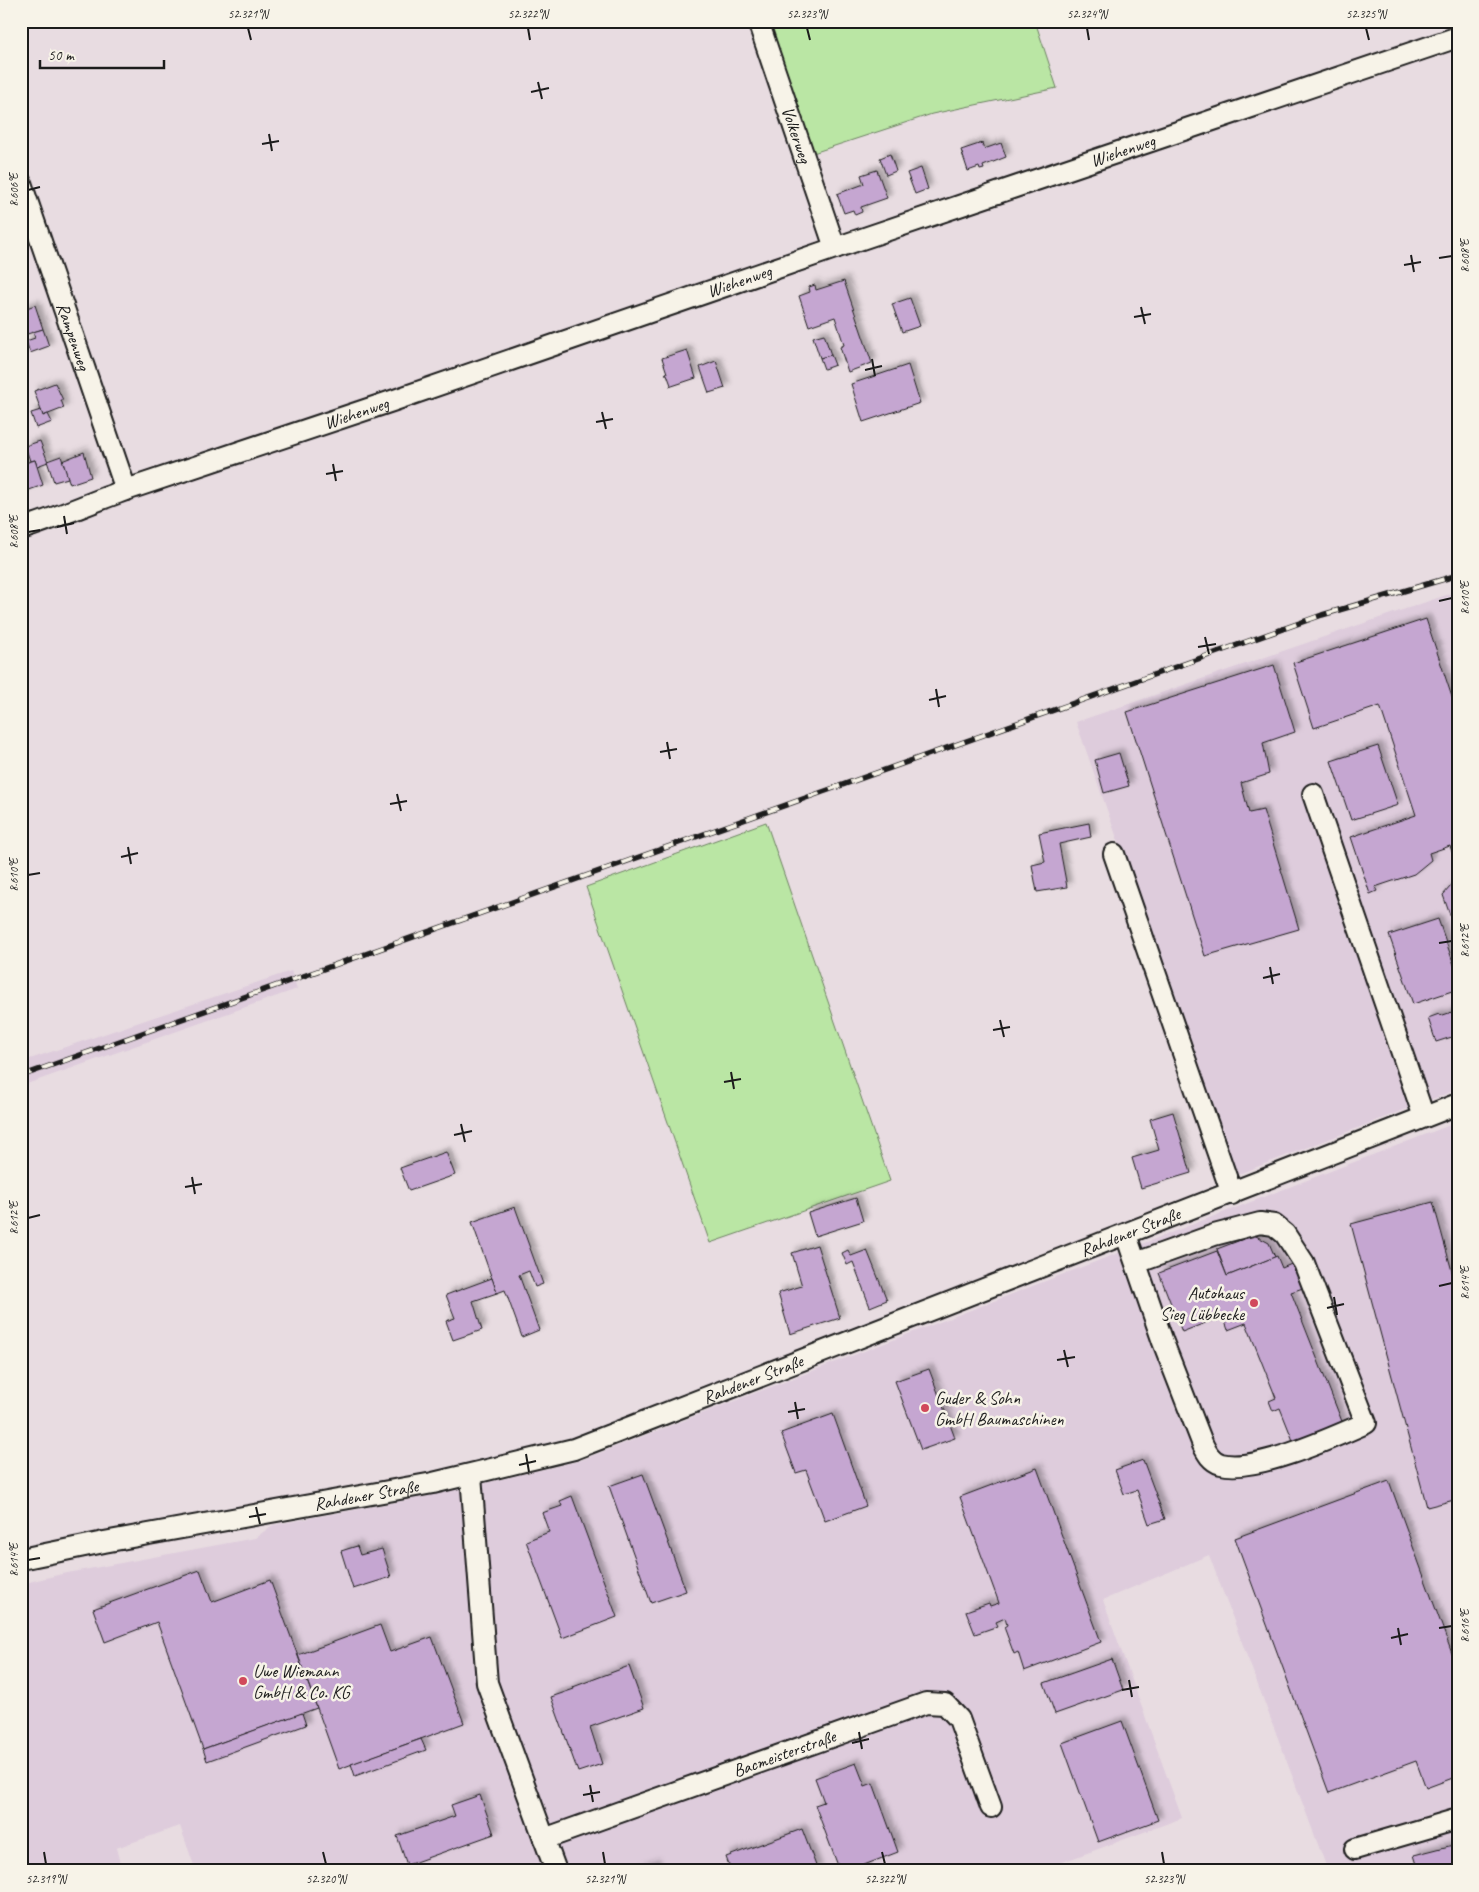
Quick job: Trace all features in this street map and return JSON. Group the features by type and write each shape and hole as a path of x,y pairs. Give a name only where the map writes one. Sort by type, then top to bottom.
{"street":[{"name":"Volkerweg","path":"758,21 835,248"},
{"name":"Wiehenweg","path":"21,529 55,518 93,501 392,401 835,248 1458,37"},
{"name":"Rampenweg","path":"21,183 126,490"},
{"path":"21,516 50,506 93,501"},
{"path":"1312,794 1424,1117"},
{"path":"1114,854 1232,1194"},
{"name":"Rahdener Straße","path":"21,1559 471,1475 574,1449 1232,1194 1458,1104"},
{"path":"1126,1235 1163,1342 1202,1445 1210,1458 1221,1464 1240,1465 1269,1459 1314,1445 1366,1423 1304,1263 1285,1234 1274,1225 1260,1223 1214,1235 1136,1263"},
{"path":"471,1475 487,1683 556,1871"},
{"name":"Bacmeisterstraße","path":"544,1839 926,1703 945,1704 959,1719 991,1807"},
{"path":"1355,1849 1458,1819"}],"shaded area":[{"path":"1458,591 1458,1089 1236,1175 1076,722"},
{"path":"291,971 297,989 21,1086 21,1062"},
{"path":"1458,1122 1458,1871 1328,1871 1209,1555 1103,1600 1182,1818 1052,1866 1054,1871 391,1871 390,1868 384,1871 196,1871 180,1826 116,1848 122,1871 21,1871 21,1584 62,1574 255,1538 273,1525 424,1497 579,1461"}],"green space":[{"path":"766,21 1035,21 1057,88 932,114 810,154"},
{"path":"766,822 890,1181 710,1243 586,887"}],"building":[{"path":"982,143 984,149 1001,143 1006,157 983,166 984,169 980,170 979,167 968,171 961,150"},
{"path":"890,154 896,171 886,175 880,158"},
{"path":"921,168 928,189 915,194 907,173"},
{"path":"877,170 887,198 861,207 862,212 855,215 853,210 844,213 837,194 864,184 861,175"},
{"path":"844,281 872,363 848,372 840,347 844,345 835,317 809,326 799,296 810,292 809,287 815,285 816,290"},
{"path":"910,298 920,326 902,332 892,304"},
{"path":"35,305 43,329 21,336 21,310"},
{"path":"43,329 49,346 30,353 26,341 35,338 33,332"},
{"path":"824,334 831,355 820,358 813,337"},
{"path":"687,350 696,378 669,387 671,385 667,374 665,374 667,373 662,358"},
{"path":"831,355 835,365 824,369 820,358"},
{"path":"716,361 725,388 709,393 700,367"},
{"path":"908,365 920,403 863,422 851,384"},
{"path":"55,383 63,400 61,400 64,408 43,416 34,391"},
{"path":"41,410 43,416 48,414 52,422 36,428 31,413"},
{"path":"40,441 48,462 37,466 35,460 30,461 25,446"},
{"path":"84,452 91,477 70,484 62,461"},
{"path":"61,456 68,478 54,482 47,461"},
{"path":"35,460 43,485 21,493 21,464"},
{"path":"1426,619 1458,715 1458,869 1450,846 1429,853 1431,860 1414,874 1375,887 1377,891 1370,894 1351,837 1416,815 1380,706 1314,728 1293,663"},
{"path":"1274,665 1295,732 1263,743 1269,774 1241,783 1249,813 1263,810 1299,929 1205,956 1127,712"},
{"path":"1378,746 1398,805 1351,820 1331,761"},
{"path":"1119,753 1129,786 1104,793 1095,760"},
{"path":"1089,823 1091,837 1059,844 1067,887 1037,892 1032,865 1045,862 1039,833"},
{"path":"1458,878 1458,938 1443,895"},
{"path":"1438,919 1458,976 1458,989 1413,1004 1389,935"},
{"path":"1458,1010 1458,1035 1436,1042 1428,1018"},
{"path":"1173,1112 1191,1173 1141,1188 1132,1158 1159,1150 1150,1119"},
{"path":"446,1152 455,1175 409,1191 400,1168"},
{"path":"856,1198 863,1221 815,1236 808,1213"},
{"path":"1433,1202 1458,1293 1458,1499 1427,1507 1351,1224"},
{"path":"515,1207 543,1284 535,1287 529,1271 519,1275 539,1330 522,1337 505,1290 497,1293 472,1222"},
{"path":"1254,1235 1269,1243 1275,1257 1227,1276 1217,1249"},
{"path":"817,1245 840,1318 790,1334 778,1293 802,1286 792,1253"},
{"path":"848,1250 851,1256 867,1250 887,1300 870,1307 853,1262 847,1265 842,1253"},
{"path":"1217,1251 1227,1276 1277,1256 1282,1268 1294,1263 1303,1288 1291,1292 1343,1424 1294,1443 1280,1408 1273,1411 1269,1401 1276,1398 1246,1323 1228,1330 1223,1316 1182,1332 1159,1273"},
{"path":"492,1278 497,1293 473,1301 482,1330 453,1340 446,1321 455,1318 446,1295"},
{"path":"929,1369 955,1438 921,1450 895,1381"},
{"path":"833,1414 866,1506 825,1521 806,1470 796,1473 781,1433"},
{"path":"1143,1460 1165,1519 1149,1524 1137,1490 1124,1494 1115,1470"},
{"path":"1037,1468 1101,1642 1024,1671 1018,1652 1014,1654 1004,1627 1007,1625 1005,1618 996,1622 998,1626 975,1634 966,1611 989,1603 990,1606 999,1603 960,1497"},
{"path":"643,1474 686,1591 651,1603 609,1486"},
{"path":"1389,1481 1458,1670 1458,1776 1426,1788 1416,1761 1329,1793 1235,1538"},
{"path":"572,1496 617,1617 562,1638 526,1541 549,1532 542,1513 562,1506 560,1501"},
{"path":"357,1546 360,1555 382,1549 391,1577 353,1589 341,1551"},
{"name":"Uwe Wiemann GmbH & Co. KG","path":"200,1570 212,1602 270,1580 317,1708 203,1749 157,1622 105,1642 93,1609"},
{"path":"380,1625 390,1652 432,1637 464,1723 339,1769 298,1655"},
{"path":"1112,1659 1123,1690 1055,1714 1044,1683"},
{"path":"629,1666 644,1708 590,1727 602,1764 578,1772 551,1697"},
{"path":"302,1713 306,1725 207,1761 203,1749"},
{"path":"1122,1721 1158,1820 1098,1842 1062,1743"},
{"path":"421,1739 426,1750 355,1776 351,1764"},
{"path":"856,1763 865,1786 873,1783 898,1852 864,1865 866,1871 840,1871 815,1805 824,1802 815,1778"},
{"path":"480,1795 494,1834 407,1865 397,1836 455,1816 451,1805"},
{"path":"802,1829 818,1871 731,1871 726,1857"},
{"path":"1453,1845 1458,1862 1458,1871 1419,1871 1414,1855"},
{"path":"655,1863 657,1871 635,1871"}],"railway":[{"path":"21,1076 1322,615 1458,575"}],"place":[{"name":"Autohaus Sieg Lübbecke","path":"1254,1303"},
{"name":"Guder & Sohn GmbH Baumaschinen","path":"925,1408"},
{"name":"Uwe Wiemann GmbH & Co. KG","path":"243,1681"}]}
